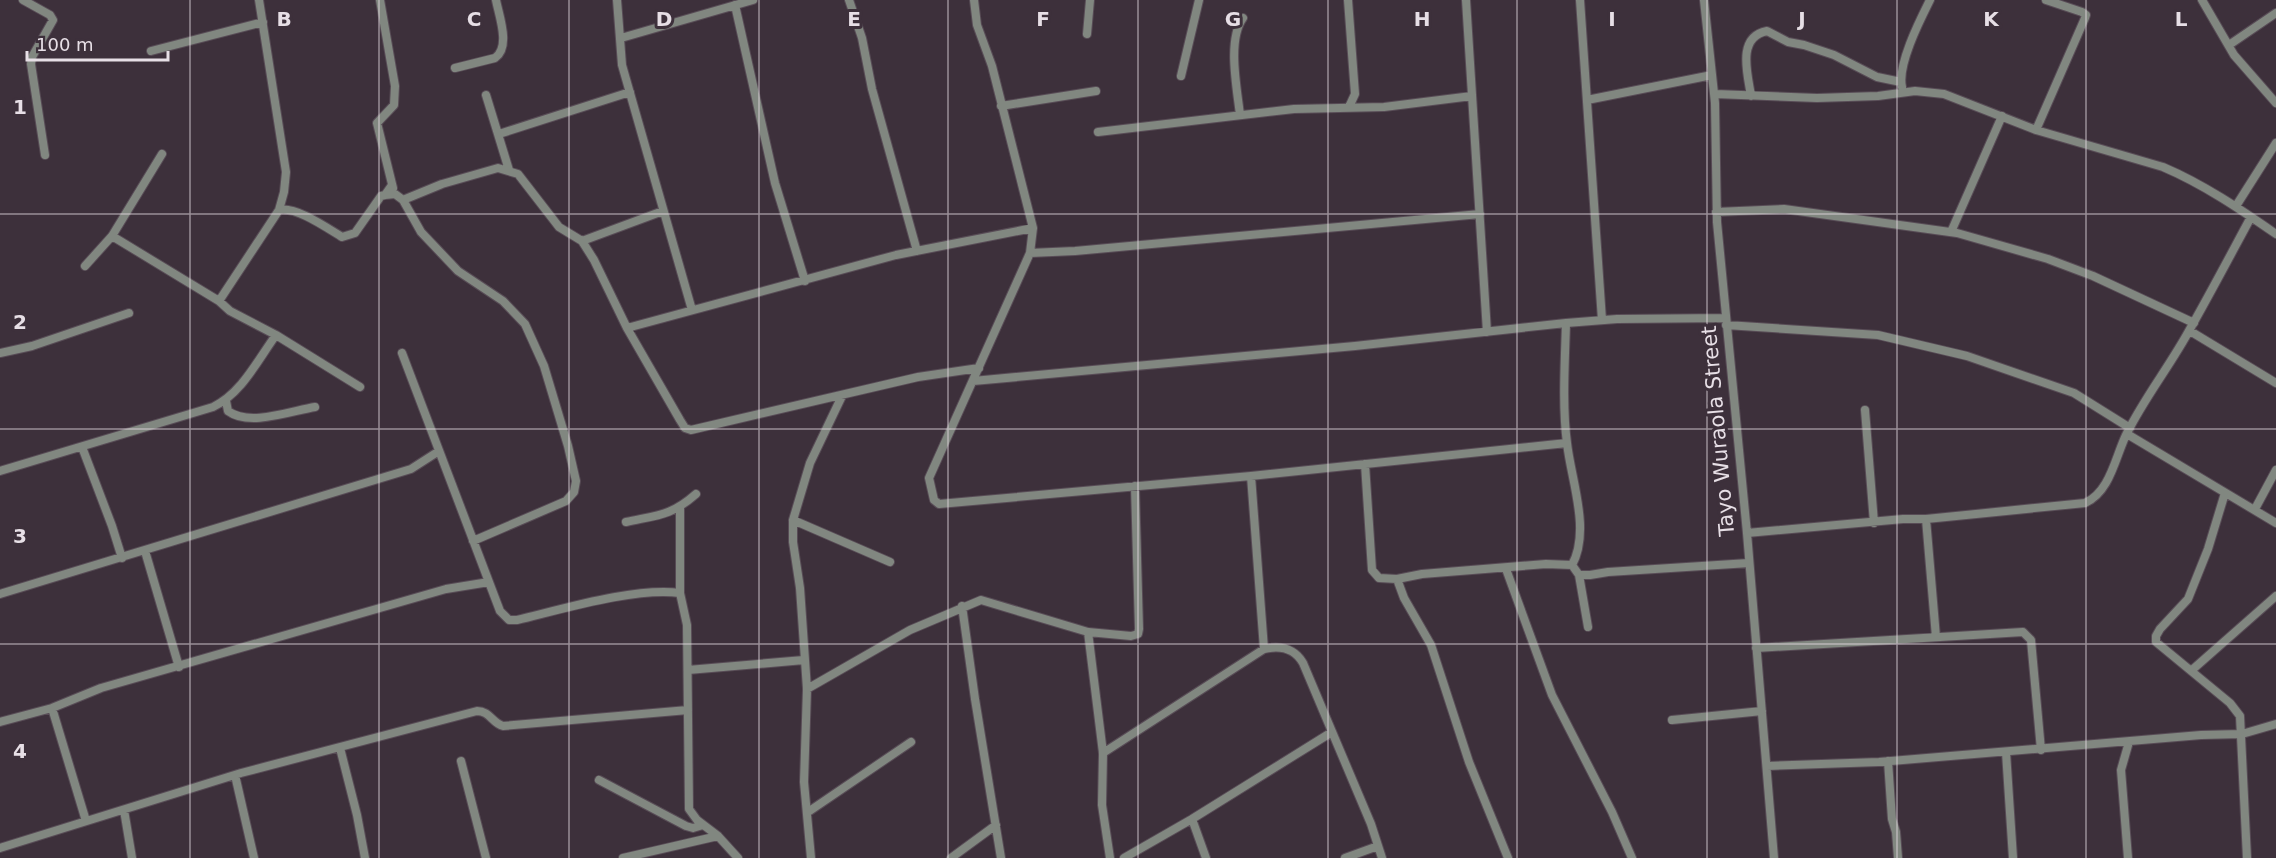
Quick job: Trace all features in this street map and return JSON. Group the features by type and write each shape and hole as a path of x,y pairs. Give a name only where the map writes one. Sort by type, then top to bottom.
{"street":[{"path":"22,0 50,15 53,20 32,57 31,64 45,155"},
{"path":"219,301 279,210 284,192 286,172 259,0"},
{"path":"380,0 395,86 394,105 377,123 397,193 421,232 458,271 503,301 525,324 544,366 576,481 574,492 566,501 473,541"},
{"path":"455,68 495,58 501,54 502,29 496,0"},
{"path":"617,0 622,64 692,310"},
{"path":"621,38 753,0"},
{"path":"849,0 862,38 875,99 916,251"},
{"path":"974,0 977,25 992,66 1033,228 1030,253 929,478 934,500 939,504 1251,476 1566,443"},
{"path":"1087,34 1090,0"},
{"path":"1180,76 1199,0"},
{"path":"1348,0 1355,94 1364,107"},
{"path":"1466,0 1487,332"},
{"path":"1580,0 1602,320"},
{"name":"Tayo Wuraola Street","path":"1704,0 1714,94 1716,212 1747,533 1774,858"},
{"path":"1905,92 1901,82 1905,59 1930,0"},
{"path":"2036,130 2085,18 2082,12 2046,0"},
{"path":"2202,0 2246,71 2276,103"},
{"path":"735,5 775,183 805,281"},
{"path":"2229,45 2276,13"},
{"path":"1240,115 1234,50 1236,27 1242,18"},
{"path":"151,51 262,22"},
{"path":"1751,96 1746,49 1753,38 1767,31 1788,42 1834,55 1877,77 1901,82"},
{"path":"1587,100 1712,75"},
{"path":"1001,106 1096,91"},
{"path":"1714,94 1817,98 1915,91 1944,94 2036,130 2163,167 2236,206 2276,234"},
{"path":"499,134 630,92"},
{"path":"486,94 509,170"},
{"path":"1348,107 1355,94"},
{"path":"1098,132 1294,109 1384,107 1472,96"},
{"path":"1951,232 2002,116"},
{"path":"2236,206 2276,143"},
{"path":"85,266 112,236 162,154"},
{"path":"279,210 285,209 299,213 342,237 349,236 355,233 381,196 442,184 498,168 518,174 559,227 582,241 594,260 627,328 685,428 691,430 918,377 979,368"},
{"path":"1716,212 1784,209 1951,232 2048,259 2153,302 2276,383"},
{"path":"582,241 663,211"},
{"path":"1030,253 1075,251 1480,214"},
{"path":"1747,533 1926,519 2085,503 2095,499 2103,489 2128,431 2192,327 2251,217"},
{"path":"627,328 916,251 1033,228"},
{"path":"112,236 230,310 276,335 360,387"},
{"path":"0,353 32,346 129,313"},
{"path":"974,381 1602,320 1726,322 1878,335 1967,356 2074,393 2128,431 2276,523"},
{"path":"1566,323 1564,372 1566,443 1575,485 1580,538 1578,553 1572,565"},
{"path":"0,471 213,407 226,401 236,392 276,335"},
{"path":"402,353 500,611 509,620 652,592 680,592"},
{"path":"811,858 804,782 807,689 800,588 793,542 793,520 810,463 842,396"},
{"path":"226,401 228,411 239,418 257,419 315,407"},
{"path":"1865,410 1874,523"},
{"path":"82,447 122,558"},
{"path":"0,594 411,469 439,451"},
{"path":"1365,464 1372,570 1379,578 1397,579 1422,574 1546,564 1572,565"},
{"path":"2254,509 2276,470"},
{"path":"1251,476 1264,649"},
{"path":"807,689 910,630 962,606 981,600 1088,632 1131,636 1138,634 1135,486"},
{"path":"2225,493 2208,549 2188,599 2156,636 2156,642 2230,703 2240,716 2247,858"},
{"path":"626,522 672,512 696,494"},
{"path":"680,508 680,592 687,625 689,809 738,858"},
{"path":"1926,519 1936,637"},
{"path":"793,520 890,562"},
{"path":"146,551 179,667"},
{"path":"1579,575 1749,563"},
{"path":"1572,565 1579,575 1588,627"},
{"path":"1506,569 1552,695 1612,812 1632,858"},
{"path":"1397,579 1404,598 1431,645 1469,762 1508,858"},
{"path":"0,722 52,708 101,688 446,589 489,582"},
{"path":"2192,670 2276,596"},
{"path":"962,606 1001,858"},
{"path":"1088,632 1103,753 1102,805 1110,858"},
{"path":"1756,648 2023,632 2028,636 2033,653 2041,750"},
{"path":"1103,753 1264,649 1288,649 1299,656 1371,824 1382,858"},
{"path":"688,670 804,660"},
{"path":"52,708 86,820"},
{"path":"0,848 235,776 477,711 488,712 499,725 503,726 688,710"},
{"path":"1672,720 1762,711"},
{"path":"1767,766 1888,761 2201,735 2242,734 2276,724"},
{"path":"1124,858 1192,819 1332,732"},
{"path":"808,812 911,742"},
{"path":"2128,858 2121,770 2129,742"},
{"path":"340,748 365,858"},
{"path":"2006,752 2013,858"},
{"path":"461,761 486,858"},
{"path":"1888,761 1892,819 1896,832 1898,858"},
{"path":"235,776 254,858"},
{"path":"599,780 686,826 693,828 703,825"},
{"path":"124,810 132,858"},
{"path":"1192,819 1206,858"},
{"path":"951,858 996,825"},
{"path":"623,858 718,836"},
{"path":"1345,858 1378,846"}]}
